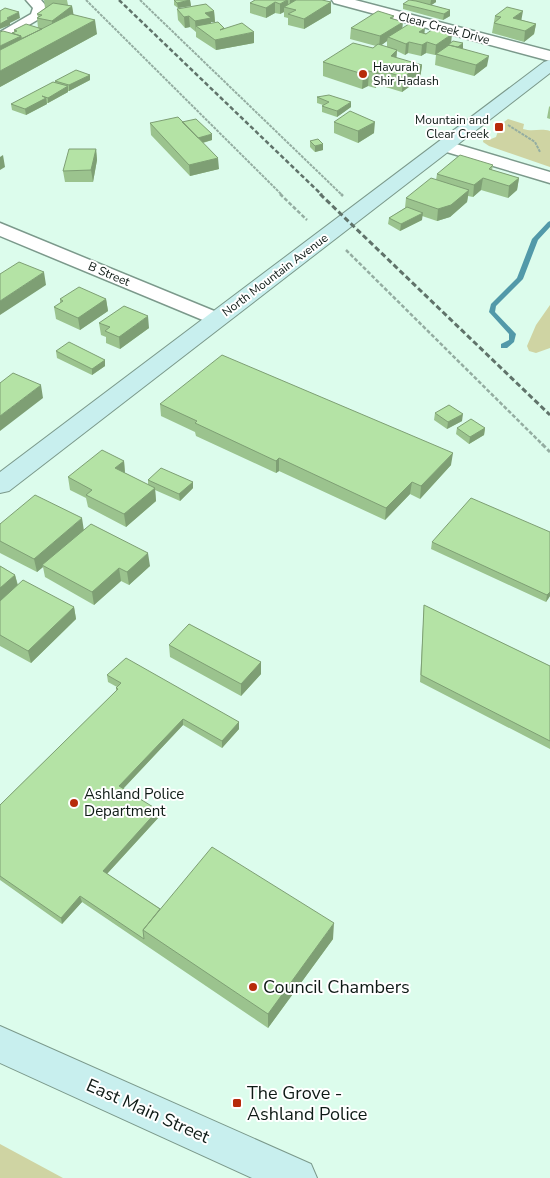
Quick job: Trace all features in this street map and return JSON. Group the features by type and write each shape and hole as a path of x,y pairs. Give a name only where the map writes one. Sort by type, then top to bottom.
{"street":[{"path":"0,38 37,16 40,7 33,0"},
{"name":"Clear Creek Drive","path":"339,0 550,56"},
{"name":"North Mountain Avenue","path":"0,485 550,66"},
{"path":"446,146 550,178"},
{"name":"B Street","path":"0,229 217,319"},
{"name":"East Main Street","path":"0,1044 297,1178"}],"path":[{"path":"86,0 135,51 311,224"},
{"path":"140,0 346,199 362,209"},
{"path":"507,124 536,142 540,153"},
{"path":"343,248 550,452"}],"green space":[{"path":"508,119 524,124 523,129 550,131 550,167 489,146 483,142 484,137 491,139 496,137 498,131 505,126 500,125"},
{"path":"550,305 550,348 536,353 529,351 527,346 536,325"},
{"path":"0,1144 63,1178 0,1178"}],"building":[{"path":"174,0 190,0 177,3"},
{"path":"255,0 287,0 280,4 275,2 266,8 250,3"},
{"path":"296,0 331,2 304,19 288,14 296,10 284,7"},
{"path":"409,0 450,10 444,14 403,4"},
{"path":"53,3 72,6 52,21 37,18 42,15 37,14"},
{"path":"206,4 214,11 205,13 211,18 195,21 189,16 184,17 177,9"},
{"path":"507,7 523,11 513,18 536,24 525,31 494,23 501,17 495,16"},
{"path":"5,8 19,12 0,24 0,11"},
{"path":"378,11 394,16 390,18 403,22 380,36 351,28"},
{"path":"71,14 95,20 0,71 0,50"},
{"path":"218,22 224,28 220,30 242,23 254,32 215,40 196,26"},
{"path":"26,24 42,29 23,38 12,33"},
{"path":"409,24 425,28 419,32 426,34 433,29 452,34 436,45 427,42 422,45 409,42 406,44 388,37"},
{"path":"3,31 21,36 0,46 0,32"},
{"path":"453,41 463,43 458,47 448,45"},
{"path":"353,43 373,48 378,44 397,50 391,56 422,65 403,77 380,70 376,73 369,71 363,74 323,62"},
{"path":"449,45 489,56 476,65 436,54"},
{"path":"76,70 90,75 69,85 55,81"},
{"path":"53,82 68,86 48,98 42,96 46,98 25,109 11,104"},
{"path":"329,95 351,102 337,111 322,106 329,102 317,97"},
{"path":"350,111 375,122 358,131 334,122"},
{"path":"178,117 218,158 189,165 150,123"},
{"path":"196,119 212,134 198,138 182,122"},
{"path":"318,139 323,144 315,146 310,141"},
{"path":"69,149 96,149 91,170 63,171"},
{"path":"460,155 493,165 489,169 519,178 509,186 483,178 474,185 437,174"},
{"path":"431,178 469,190 451,205 438,209 406,198"},
{"path":"407,207 423,213 401,224 389,218"},
{"path":"19,262 44,272 0,301 0,274"},
{"path":"79,287 106,299 78,318 54,307 63,301 60,299"},
{"path":"124,306 148,316 119,337 105,331 110,327 99,323"},
{"path":"69,342 105,360 92,369 56,351"},
{"path":"222,355 453,453 421,486 412,482 386,508 279,458 276,461 195,423 197,421 160,404"},
{"path":"13,373 41,385 0,416 0,383"},
{"path":"449,405 463,414 448,422 435,413"},
{"path":"471,419 485,428 470,437 457,428"},
{"path":"102,450 124,461 115,468 155,488 124,514 86,495 92,490 68,477"},
{"path":"161,468 193,482 179,494 148,480"},
{"path":"35,495 82,518 34,559 0,541 0,524"},
{"path":"471,498 550,532 550,592 547,595 432,542"},
{"path":"91,524 148,553 127,572 119,568 92,592 42,565"},
{"path":"0,566 15,575 0,588"},
{"path":"23,580 74,607 28,651 0,635 0,601"},
{"path":"424,605 550,666 550,741 421,675"},
{"path":"189,624 261,662 241,684 169,645"},
{"name":"Ashland Police Department","path":"126,658 239,722 222,741 183,719 119,786 158,810 103,871 160,909 143,930 144,939 80,896 61,918 0,876 0,805 118,689 116,688 121,683 107,675"},
{"name":"Council Chambers","path":"212,847 334,923 268,1014 143,930"}],"waterway":[{"path":"504,346 512,341 513,334 492,312 493,305 520,279 535,239 550,223"}],"railway":[{"path":"119,0 322,195"},
{"path":"320,194 550,415"}],"place":[{"name":"Havurah Shir Hadash","path":"363,74"},
{"name":"Mountain and Clear Creek","path":"499,127"},
{"name":"Ashland Police Department","path":"74,803"},
{"name":"Council Chambers","path":"253,987"},
{"name":"The Grove - Ashland Police","path":"237,1103"}]}
